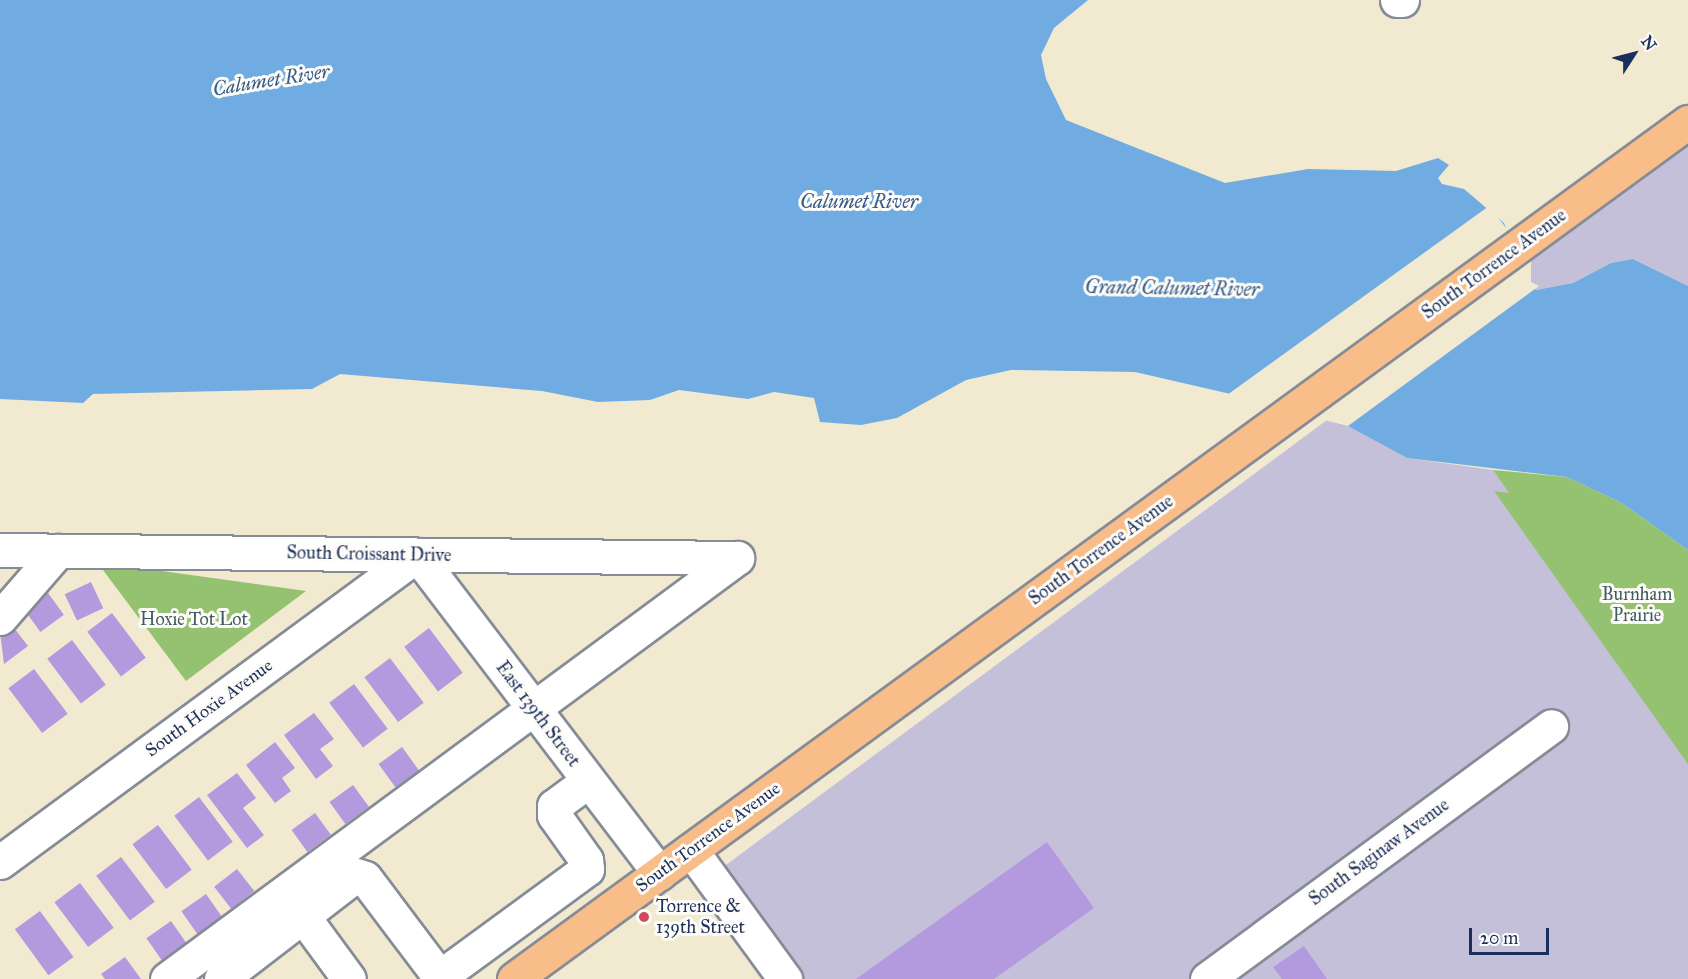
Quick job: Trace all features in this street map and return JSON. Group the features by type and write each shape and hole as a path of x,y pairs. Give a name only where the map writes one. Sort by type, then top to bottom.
{"main road":[{"name":"South Torrence Avenue","path":"514,979 1688,122"}],"street":[{"path":"1396,0 1402,0"},
{"name":"South Croissant Drive","path":"0,550 737,558 534,708"},
{"path":"0,618 58,551"},
{"name":"East 139th Street","path":"417,555 659,873"},
{"name":"South Hoxie Avenue","path":"0,862 417,555"},
{"path":"246,956 534,708"},
{"name":"South Saginaw Avenue","path":"1207,979 1551,726"},
{"path":"167,979 246,956 356,875 365,878 435,971 445,973 586,869 554,806 588,781"},
{"path":"691,850 785,979"},
{"path":"302,915 349,979"}],"shaded area":[{"path":"1688,146 1688,286 1633,259 1611,263 1573,283 1536,290 1528,284 1528,261"},
{"path":"1331,417 1407,458 1493,470 1688,741 1688,979 773,979 703,882"}],"green space":[{"name":"Burnham Prairie","path":"1493,470 1567,477 1622,503 1688,550 1688,764 1494,491 1509,493"},
{"name":"Hoxie Tot Lot","path":"97,562 306,591 186,681"}],"water":[{"name":"Calumet River","path":"0,0 1088,0 1054,28 1041,55 1046,79 1066,120 1225,183 1308,169 1396,171 1438,158 1449,165 1438,178 1442,184 1464,189 1504,223 1528,283 1536,290 1573,283 1611,263 1633,259 1688,286 1688,550 1622,503 1567,477 1407,458 1331,417 1135,372 1011,370 966,380 897,418 861,425 820,422 814,398 774,392 748,399 679,390 650,400 598,402 542,391 340,374 312,389 93,394 83,403 0,399"}],"pier":[{"path":"1489,206 1531,260 1531,282 1539,286 1348,426 1227,395"}],"building":[{"path":"91,582 103,608 77,621 65,594"},
{"path":"48,593 64,615 40,632 25,610"},
{"path":"112,613 146,658 121,676 87,632"},
{"path":"11,624 28,646 4,664 0,632"},
{"path":"429,628 463,673 438,691 404,647"},
{"path":"72,640 106,685 81,703 47,659"},
{"path":"390,658 424,703 398,722 364,677"},
{"path":"34,669 68,714 42,733 8,688"},
{"path":"354,684 388,729 363,747 329,703"},
{"path":"314,713 334,739 320,749 333,766 316,779 284,735"},
{"path":"275,742 295,768 282,778 291,791 275,803 246,765"},
{"path":"402,747 419,770 396,788 379,764"},
{"path":"237,773 256,798 243,808 264,835 247,848 207,795"},
{"path":"353,785 369,807 345,824 330,802"},
{"path":"199,797 233,842 208,860 174,816"},
{"path":"315,813 331,835 307,852 292,830"},
{"path":"158,825 192,870 166,889 132,844"},
{"path":"1047,842 1094,908 994,979 856,979"},
{"path":"121,857 155,902 130,920 96,876"},
{"path":"237,869 254,891 231,909 214,887"},
{"path":"80,883 114,928 88,947 54,902"},
{"path":"206,894 222,917 197,934 181,911"},
{"path":"40,911 74,957 48,975 15,929"},
{"path":"171,921 187,944 162,961 146,938"},
{"path":"1304,946 1327,979 1282,979 1273,967"},
{"path":"125,957 141,979 105,979 101,974"}],"place":[{"name":"Torrence & 139th Street","path":"644,917"}],"water label":[{"name":"Grand Calumet River","path":"1172,288"}]}
